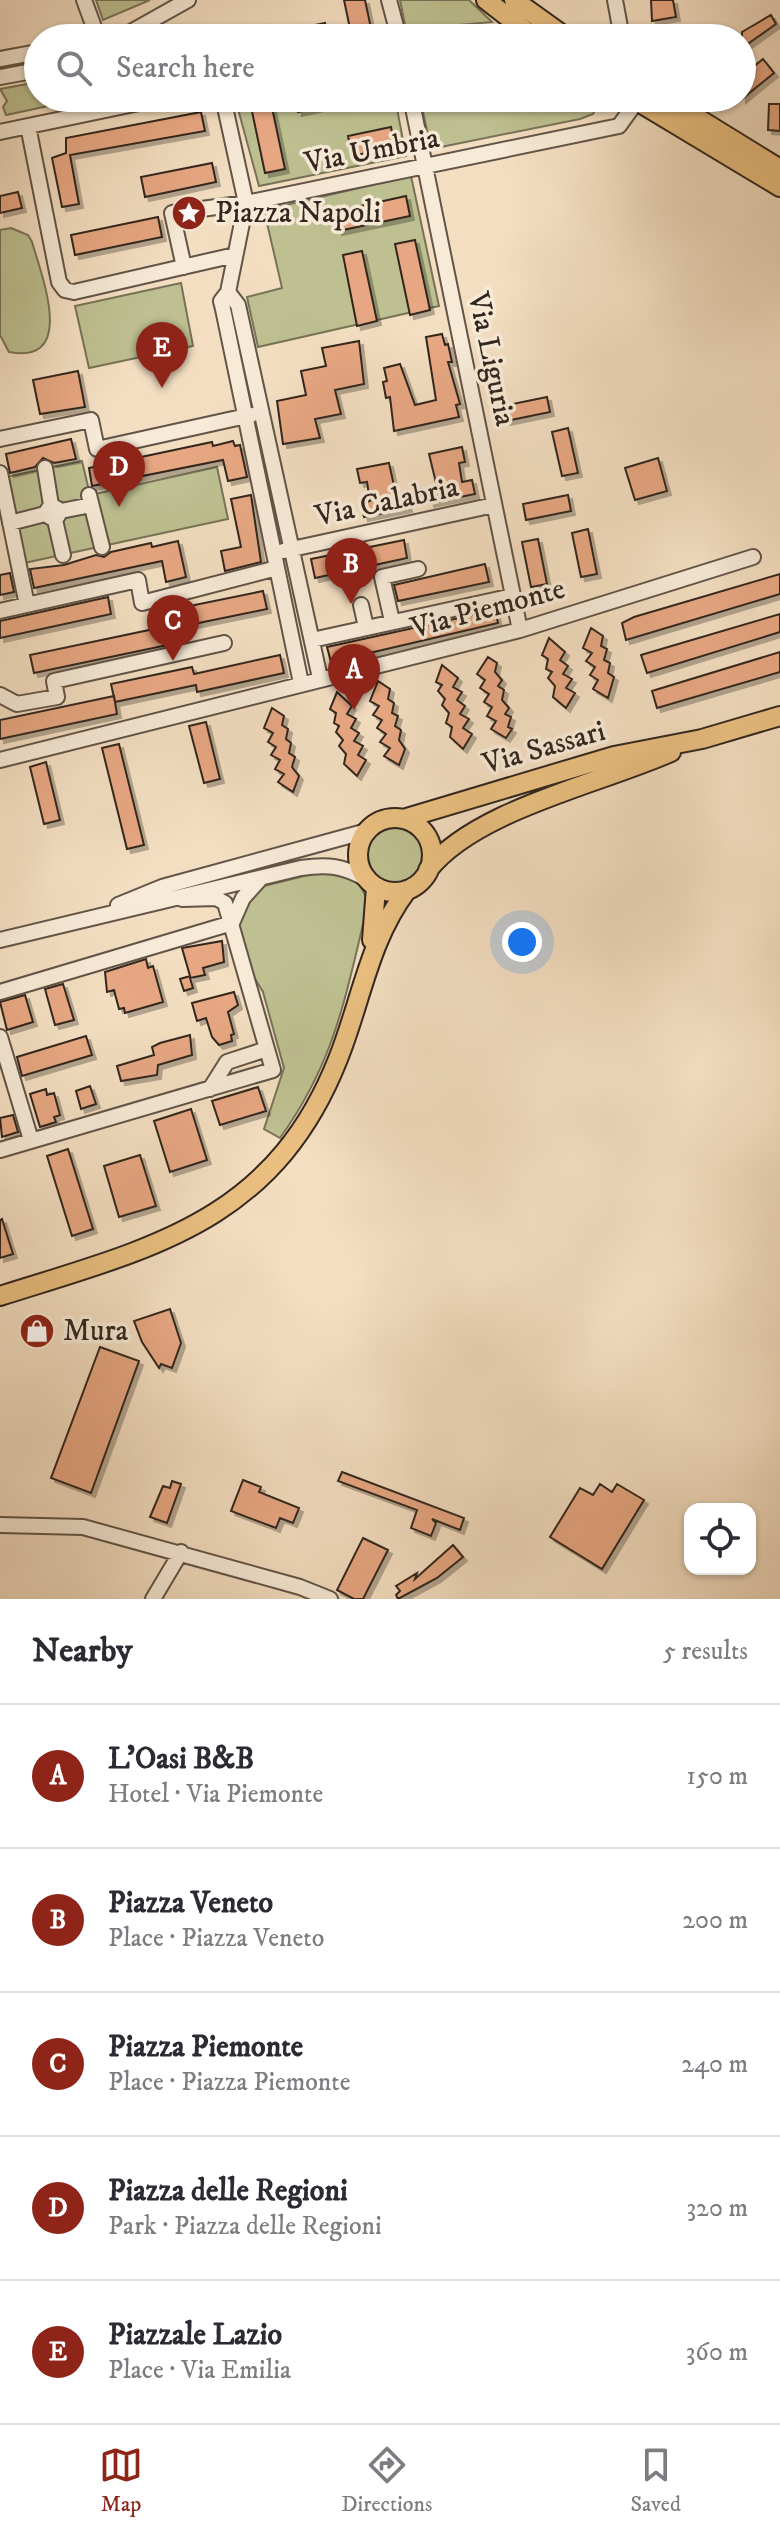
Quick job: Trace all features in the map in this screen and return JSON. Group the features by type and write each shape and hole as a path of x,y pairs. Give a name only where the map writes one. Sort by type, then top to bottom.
{"main road":[{"path":"486,0 517,24"},
{"path":"514,0 547,24"},
{"path":"654,112 780,187"},
{"path":"688,112 780,169"},
{"name":"Via Sassari","path":"403,819 614,756 702,739 780,716"},
{"name":"Via Sassari","path":"428,870 444,850 479,827 619,775 702,739"},
{"path":"0,1296 151,1248 202,1224 238,1198 305,1125 329,1081 348,1035 370,958 395,906 428,870 432,856 429,842 416,825 403,819 383,820 367,831 359,844 358,859 371,883 370,958"},
{"path":"371,883 394,892 407,890"}],"street":[{"path":"84,0 91,24"},
{"path":"145,24 188,0"},
{"path":"389,0 395,24"},
{"path":"615,0 619,24"},
{"path":"0,59 24,55"},
{"path":"0,77 24,73"},
{"path":"0,132 71,112"},
{"path":"226,112 246,203 228,292 221,301 301,683"},
{"name":"Via Liguria","path":"414,112 520,630"},
{"name":"Via Umbria","path":"246,203 619,126 627,112"},
{"path":"28,126 59,282 65,290 74,292 235,255"},
{"path":"184,267 172,213 246,203"},
{"path":"228,292 238,305 320,678"},
{"path":"0,439 91,420 97,449 262,413"},
{"path":"45,468 63,555"},
{"path":"0,473 27,605 0,611"},
{"path":"10,523 90,500 102,547"},
{"name":"Via Calabria","path":"27,605 138,580 142,603 276,560 291,549 494,505"},
{"name":"Via Piemonte","path":"0,760 520,630 753,557"},
{"path":"392,621 382,577 418,569"},
{"path":"312,640 513,596"},
{"path":"361,605 366,627"},
{"path":"0,695 17,704 22,697 57,697 54,681 224,643"},
{"path":"96,914 162,887 367,831"},
{"path":"0,940 96,914 182,899 326,864 345,867 371,883"},
{"path":"0,992 232,923 243,898 261,878"},
{"path":"0,1150 273,1070 225,903 216,898 182,899"},
{"path":"0,1037 31,1140"},
{"path":"210,1089 227,1062 267,1049"},
{"path":"0,1525 83,1527 181,1552 330,1599"},
{"path":"153,1599 181,1552"}],"green space":[{"path":"96,0 150,0 103,20"},
{"path":"400,0 469,0 492,22 470,24 405,24"},
{"path":"24,85 24,111 6,115 3,107 7,101 0,89"},
{"path":"239,112 398,112 406,156 259,186"},
{"path":"423,112 594,112 580,119 431,149"},
{"path":"411,176 439,306 258,347 247,297 282,288 264,210"},
{"path":"11,228 28,235 32,242 50,315 49,332 43,345 30,352 9,352 0,335 0,230"},
{"path":"181,283 193,346 89,368 75,306"},
{"path":"82,461 90,495 217,467 228,519 24,563 6,477"},
{"path":"395,828 406,830 414,836 420,844 420,866 414,874 406,880 395,882 384,880 376,874 370,866 368,855 370,844 376,836 384,830"},
{"path":"328,870 357,879 367,899 366,912 335,1030 313,1083 280,1138 264,1129 284,1068 263,992 240,954 232,923 252,889"}],"building":[{"path":"344,0 365,0 370,24 349,24"},
{"path":"651,0 673,0 676,17 652,21"},
{"path":"771,15 776,24 756,38 756,24"},
{"path":"763,59 774,73 756,88 756,65"},
{"path":"769,104 780,104 780,131 768,130"},
{"path":"201,112 205,131 70,155 79,204 62,207 52,158 66,153 66,138"},
{"path":"252,112 273,112 285,169 265,173"},
{"path":"391,127 395,147 352,156 348,136"},
{"path":"212,163 216,182 145,197 141,177"},
{"path":"18,192 22,208 0,213 0,196"},
{"path":"406,196 410,216 338,231 334,212"},
{"path":"158,217 162,237 75,255 71,235"},
{"path":"415,240 430,310 410,315 395,244"},
{"path":"362,251 377,321 357,326 343,255"},
{"path":"442,334 452,362 448,362 460,404 456,405 459,417 394,431 390,397 386,398 383,382 387,381 384,368 400,364 415,405 436,400 426,337"},
{"path":"359,341 364,384 335,390 341,414 315,419 320,438 283,444 277,401 306,395 301,371 326,366 322,348"},
{"path":"78,371 85,407 40,414 33,380"},
{"path":"547,397 550,412 506,421 503,406"},
{"path":"568,428 578,473 562,476 552,432"},
{"path":"71,439 76,459 54,463 43,458 35,467 10,473 6,454"},
{"path":"233,441 235,446 240,445 247,477 228,481 223,460 92,486 89,468 212,442 213,446"},
{"path":"462,447 465,462 459,463 462,482 472,480 475,494 430,503 428,489 437,487 429,454"},
{"path":"658,458 667,491 635,500 625,468"},
{"path":"389,463 396,495 405,494 408,508 364,517 361,503 370,501 367,482 360,483 357,469"},
{"path":"251,495 261,562 225,571 221,551 241,547 231,499"},
{"path":"568,495 571,511 526,520 523,504"},
{"path":"588,529 597,574 581,577 572,533"},
{"path":"538,539 547,584 531,587 522,542"},
{"path":"404,540 407,558 315,578 311,559"},
{"path":"178,541 186,577 166,582 162,561 34,588 30,569 64,565 96,555 104,557 111,552 151,543 152,547"},
{"path":"485,564 489,582 398,601 394,585"},
{"path":"10,573 14,592 0,595 0,575"},
{"path":"780,574 780,594 626,640 622,623 634,617"},
{"path":"263,591 267,609 174,628 170,610"},
{"path":"108,597 111,614 0,638 0,621"},
{"path":"495,610 498,623 331,662 327,647"},
{"path":"780,614 780,632 647,673 641,655"},
{"path":"173,625 177,643 34,673 30,655"},
{"path":"591,628 603,636 601,646 607,649 604,660 610,663 608,673 614,677 608,698 593,689 598,680 590,675 595,667 586,661 592,653 583,648"},
{"path":"549,638 565,652 560,660 568,666 563,674 572,679 566,688 575,693 566,708 553,697 555,686 548,678 552,672 546,669 548,659 542,655"},
{"path":"780,652 780,672 657,708 652,691"},
{"path":"280,655 284,673 197,692 196,685 115,702 111,684 192,667 194,674"},
{"path":"488,657 497,663 495,672 502,680 498,686 504,690 502,700 509,708 505,714 511,717 508,727 512,729 506,738 491,729 496,721 487,716 492,707 484,702 489,694 480,688 485,680 477,674"},
{"path":"442,665 458,678 453,687 462,692 457,700 465,706 460,714 469,719 463,728 472,734 463,749 450,737 452,727 446,723 449,713 442,705 445,699 438,691 442,685 436,682"},
{"path":"378,681 390,689 388,699 394,703 392,713 398,716 395,726 401,730 399,740 405,749 399,765 384,756 390,748 380,742 386,734 377,728 382,720 373,715 379,706 370,701"},
{"path":"337,692 352,706 347,714 356,719 351,728 359,733 354,741 363,746 358,755 366,760 357,776 344,764 346,754 339,746 343,740 336,732 339,726 334,723 336,713 330,709"},
{"path":"114,696 117,714 0,739 0,720"},
{"path":"272,708 284,716 282,725 288,729 286,739 291,743 289,753 295,757 292,767 299,776 293,792 278,782 284,774 275,769 280,760 271,755 276,747 268,742 273,733 264,728"},
{"path":"206,722 220,779 204,783 189,726"},
{"path":"119,744 144,845 127,849 102,748"},
{"path":"46,762 60,820 44,824 30,767"},
{"path":"222,941 224,962 203,968 205,975 190,978 193,988 184,991 180,979 190,976 182,948"},
{"path":"146,959 148,968 153,966 163,1002 125,1013 124,1008 119,1009 114,990 107,992 105,972"},
{"path":"63,984 74,1020 55,1025 45,989"},
{"path":"234,992 238,1005 228,1012 234,1034 231,1035 232,1041 219,1045 212,1037 206,1018 197,1021 192,1003"},
{"path":"25,995 33,1022 7,1030 0,1002"},
{"path":"190,1035 192,1055 158,1065 157,1075 121,1081 117,1066 154,1055 152,1047 160,1043"},
{"path":"86,1036 92,1055 22,1076 17,1057"},
{"path":"90,1086 96,1104 81,1109 76,1091"},
{"path":"258,1087 266,1111 220,1125 212,1101"},
{"path":"46,1089 47,1095 54,1093 60,1115 54,1117 56,1122 40,1127 30,1094"},
{"path":"191,1109 207,1160 170,1172 154,1121"},
{"path":"13,1115 18,1132 2,1137 0,1118"},
{"path":"68,1149 93,1229 72,1236 47,1156"},
{"path":"140,1155 156,1206 119,1217 104,1166"},
{"path":"0,1220 13,1254 0,1258"},
{"path":"170,1309 181,1343 172,1368 161,1364 159,1368 142,1342 134,1321"},
{"path":"100,1347 139,1361 91,1493 51,1478"},
{"path":"342,1472 464,1518 460,1530 432,1519 436,1523 431,1536 411,1528 417,1510 338,1481"},
{"path":"243,1480 261,1487 259,1492 299,1508 293,1523 280,1518 276,1528 231,1511"},
{"path":"172,1481 181,1484 167,1523 150,1517 163,1486 170,1488"},
{"path":"600,1484 612,1492 617,1484 644,1500 602,1569 550,1537 580,1488 593,1495"},
{"path":"363,1538 388,1550 363,1599 354,1599 337,1590"},
{"path":"453,1545 463,1557 437,1578 398,1599 396,1595 400,1591 396,1586 417,1573 415,1579"}],"place":[{"name":"Piazza Napoli","path":"189,213"},
{"name":"Piazzale Lazio","path":"162,388"},
{"name":"Piazza delle Regioni","path":"119,507"},
{"name":"Piazza Veneto","path":"351,604"},
{"name":"Piazza Piemonte","path":"173,661"},
{"name":"L'Oasi B&B","path":"354,710"},
{"name":"Mura","path":"37,1331"}]}
